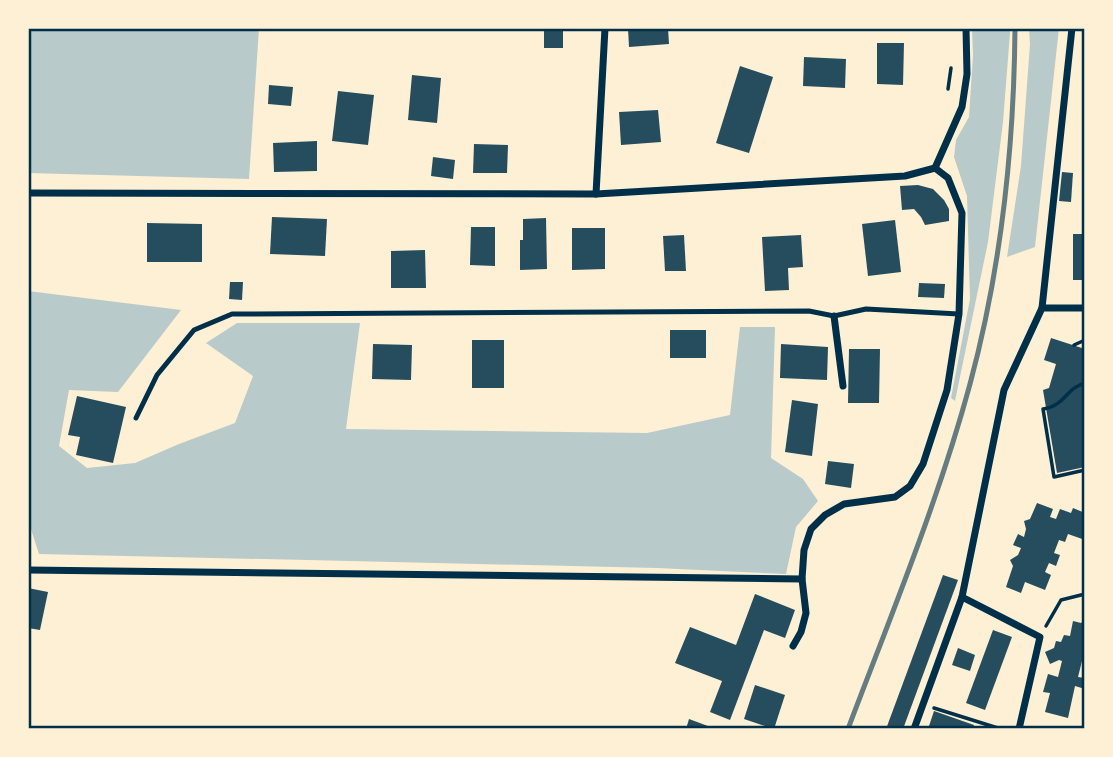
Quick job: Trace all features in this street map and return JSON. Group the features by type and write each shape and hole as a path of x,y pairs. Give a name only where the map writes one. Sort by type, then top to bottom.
{"street":[{"path":"596,194 605,28"},
{"path":"935,168 962,107 967,74 966,28"},
{"path":"914,729 962,597 1004,390 1042,307 1072,28"},
{"path":"28,193 596,194 905,176 935,168"},
{"path":"793,646 801,632 806,614 802,579 804,550 811,529 825,515 844,504 895,497 911,486 923,464 947,390 960,313 962,213 948,178 935,168"},
{"path":"1042,307 1085,308"},
{"path":"834,316 843,386"},
{"path":"28,570 802,579"},
{"path":"962,597 1040,637 1019,729"}],"lane":[{"path":"136,418 157,375 194,330 232,314 809,311 834,316 866,309 960,313"}],"path":[{"path":"947,97 952,57"},
{"path":"1073,345 1085,340"},
{"path":"1085,383 1079,384 1054,408 1043,409 1054,477 1085,470"},
{"path":"1040,637 1061,600 1085,594"},
{"path":"922,704 1001,729"}],"shaded area":[{"path":"28,28 259,28 249,179 28,173"},
{"path":"972,28 1010,28 1010,33 1003,122 988,242 955,401 951,398 970,299 967,196 954,157 956,140 969,117"},
{"path":"1029,28 1059,28 1035,247 1007,257 1021,166"},
{"path":"28,291 181,310 118,392 69,390 59,446 87,468 135,463 235,423 253,376 206,343 237,323 360,323 346,429 647,433 730,415 740,327 775,327 771,458 803,479 818,501 796,527 786,574 657,568 39,554 28,520"}],"building":[{"path":"628,28 668,28 669,44 629,47"},
{"path":"544,30 563,30 563,48 544,48"},
{"path":"877,43 904,43 903,85 877,84"},
{"path":"804,57 846,59 845,88 803,86"},
{"path":"740,66 773,77 749,153 716,143"},
{"path":"412,75 441,78 437,123 408,120"},
{"path":"269,85 293,87 291,106 268,104"},
{"path":"338,91 374,95 368,145 332,141"},
{"path":"658,110 661,142 621,145 619,112"},
{"path":"317,141 317,171 274,172 273,143"},
{"path":"474,144 508,145 507,173 473,173"},
{"path":"433,157 455,160 453,179 431,176"},
{"path":"1062,172 1073,173 1071,202 1059,201"},
{"path":"918,185 933,189 944,200 949,209 949,221 925,225 914,209 902,210 900,186"},
{"path":"272,217 327,219 325,256 270,254"},
{"path":"546,218 547,269 520,270 523,219"},
{"path":"895,220 901,272 868,276 862,224"},
{"path":"147,223 202,224 202,262 147,262"},
{"path":"471,227 495,227 495,266 470,265"},
{"path":"572,228 605,228 605,269 572,270"},
{"path":"1073,234 1085,234 1085,280 1073,280"},
{"path":"684,235 686,271 665,271 663,236"},
{"path":"801,235 803,267 788,268 789,290 765,291 762,237"},
{"path":"425,250 426,288 391,288 391,251"},
{"path":"230,282 243,282 242,300 229,299"},
{"path":"919,283 945,284 944,298 918,297"},
{"path":"670,330 706,330 706,358 670,358"},
{"path":"1051,338 1085,349 1085,467 1057,473 1043,390 1049,388 1056,364 1044,360"},
{"path":"472,340 504,340 504,388 472,388"},
{"path":"373,344 412,345 411,380 372,379"},
{"path":"781,344 828,347 827,380 780,378"},
{"path":"849,349 880,349 879,403 848,403"},
{"path":"77,396 126,407 113,463 76,455 80,437 68,435"},
{"path":"792,400 818,404 812,456 785,452"},
{"path":"828,461 854,464 851,488 825,484"},
{"path":"1037,503 1053,509 1050,517 1056,519 1060,509 1071,513 1073,508 1085,513 1085,540 1068,534 1065,542 1059,540 1054,553 1060,555 1056,566 1049,563 1045,572 1051,575 1045,590 1025,582 1021,593 1006,587 1013,566 1010,560 1018,555 1021,548 1013,545 1018,534 1024,537 1024,521 1030,519"},
{"path":"943,575 958,580 903,729 886,729"},
{"path":"28,588 48,592 40,630 28,628"},
{"path":"755,594 795,610 785,638 764,630 730,720 710,712 722,681 675,663 690,627 736,645"},
{"path":"1085,619 1084,653 1078,677 1085,678 1085,689 1075,686 1068,718 1045,712 1050,693 1043,692 1048,674 1058,677 1062,661 1050,664 1045,652 1054,648 1056,641 1061,642 1064,635 1070,636 1073,621 1081,623"},
{"path":"993,630 1012,637 985,710 966,703"},
{"path":"958,648 975,655 970,671 952,665"},
{"path":"755,685 785,695 774,729 744,719"},
{"path":"934,711 974,725 973,729 928,729"},
{"path":"689,719 716,729 686,729"}],"railway":[{"path":"848,729 943,472 981,341 1004,208 1012,118 1015,28"}]}
